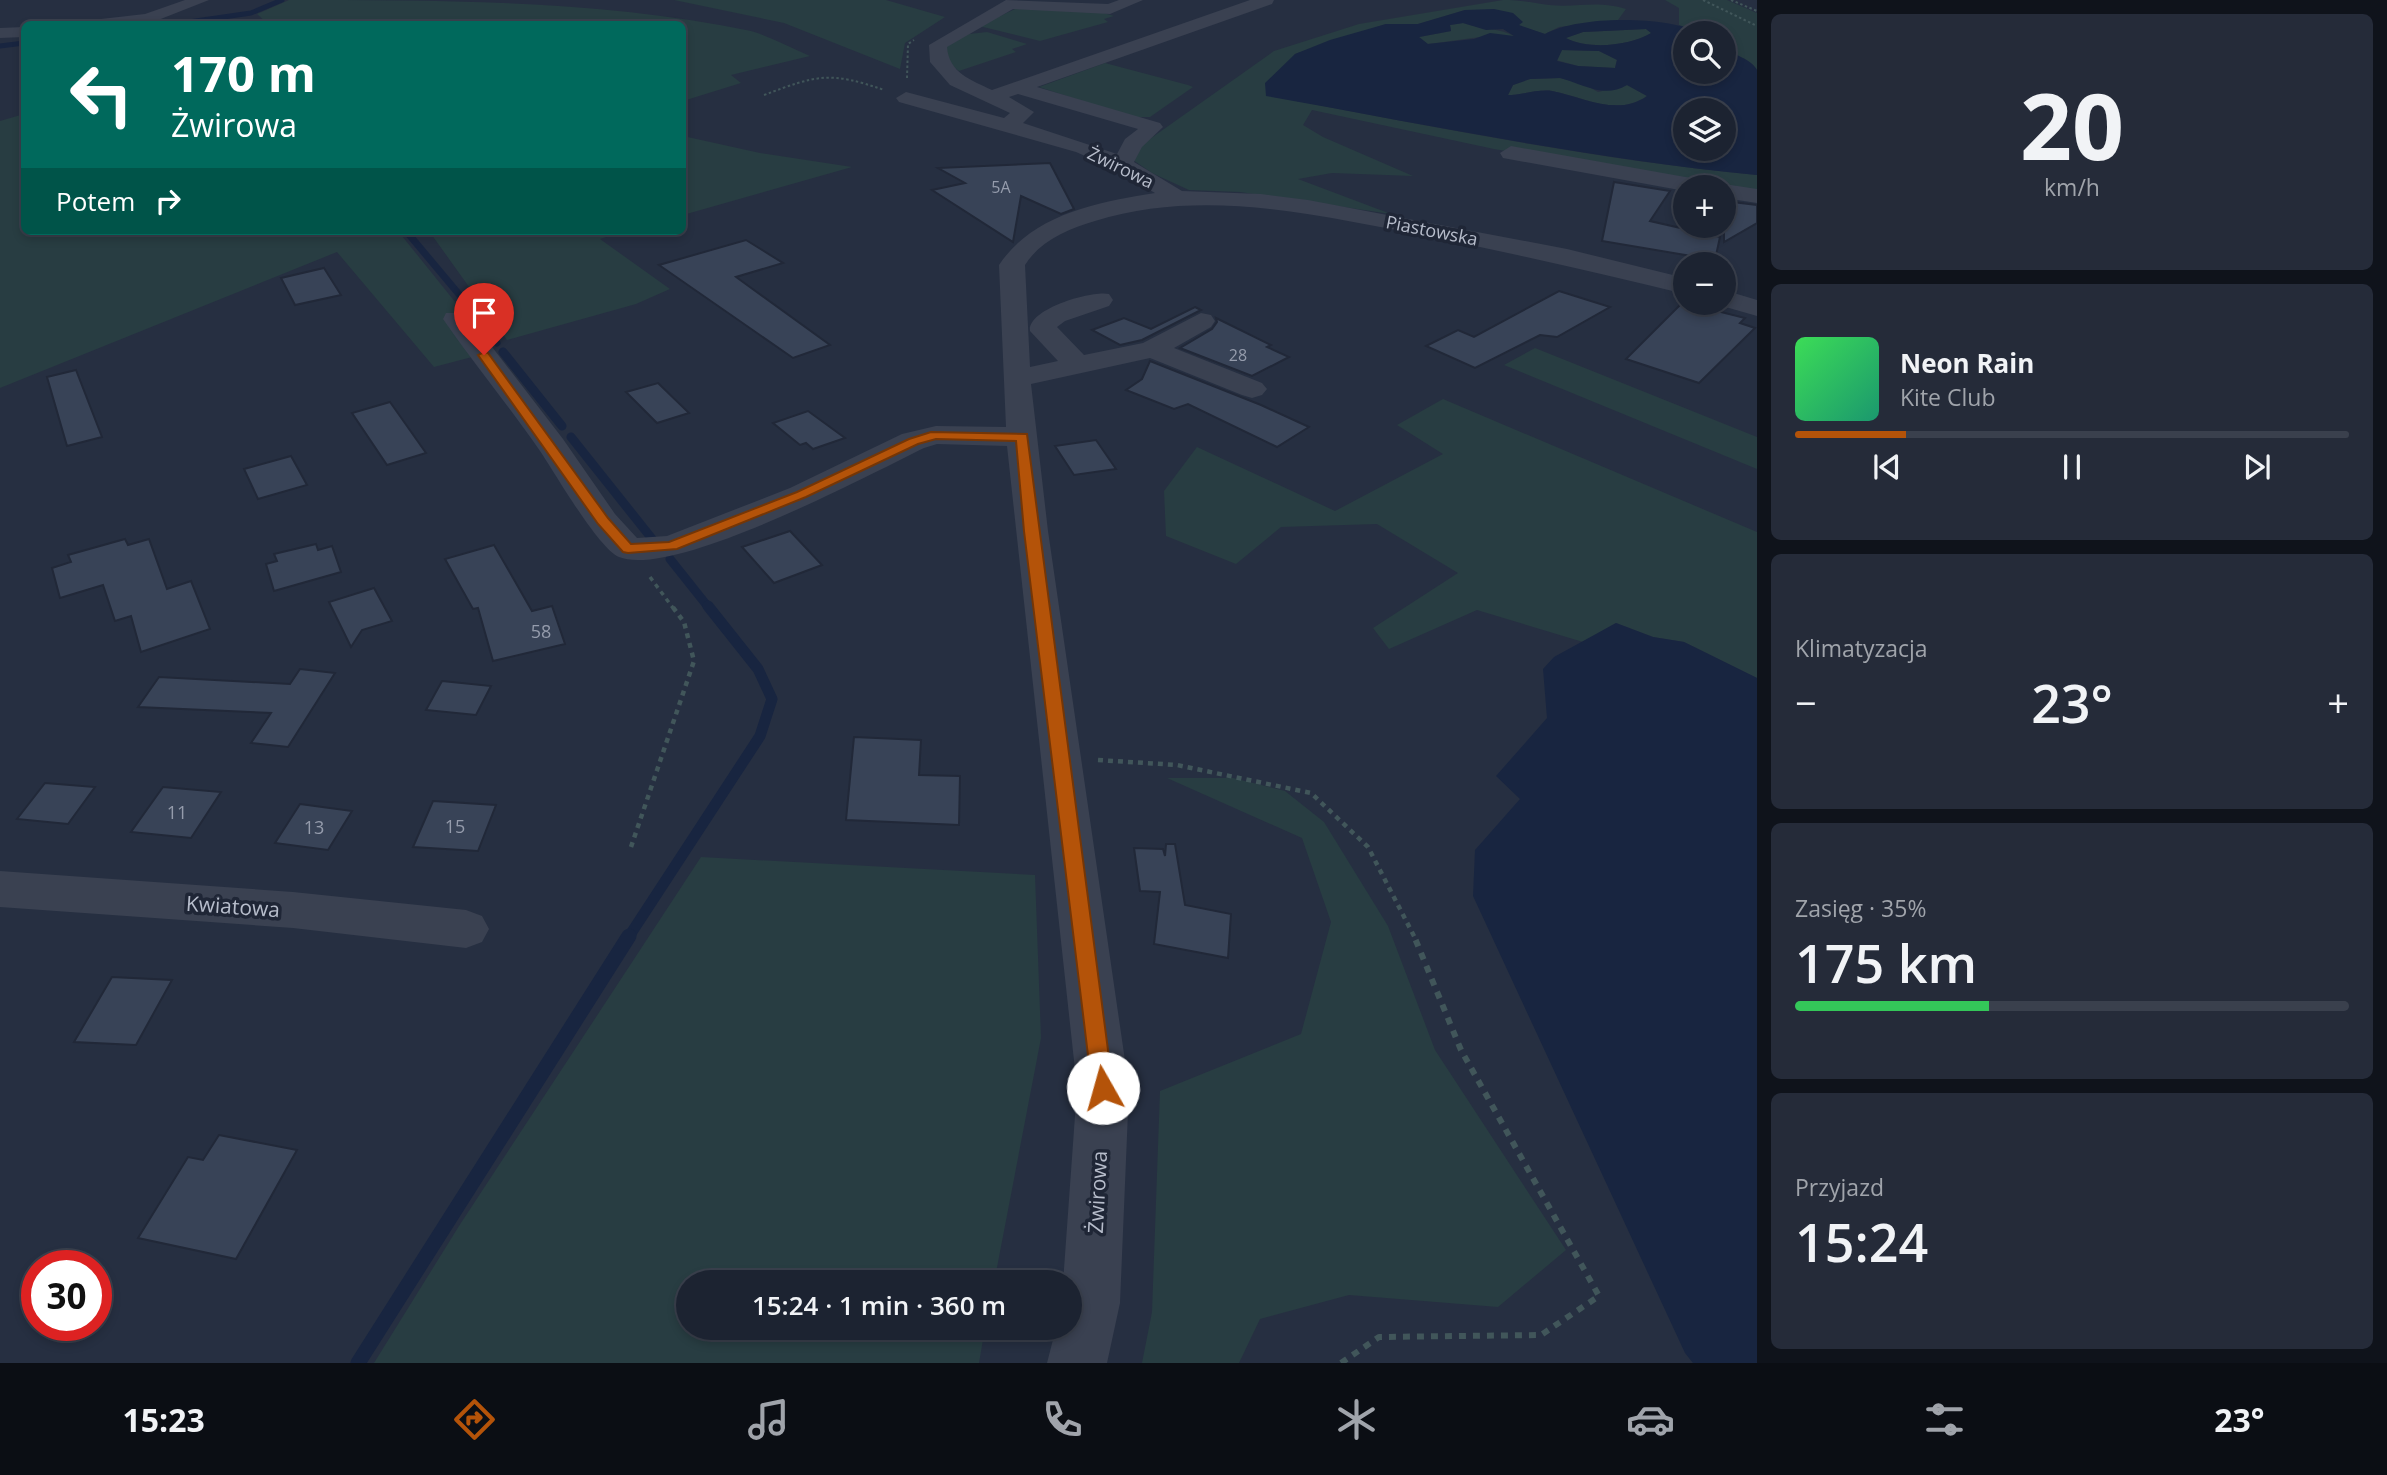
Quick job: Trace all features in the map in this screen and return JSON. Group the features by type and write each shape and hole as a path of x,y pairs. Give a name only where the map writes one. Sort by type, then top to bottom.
{"street":[{"path":"129,21 148,19 201,0"},
{"path":"1006,127 1024,112 995,96 957,81 939,62 938,45 1010,4 1110,9 1135,0"},
{"path":"995,96 1266,0"},
{"path":"0,33 21,32"},
{"path":"1017,88 1153,127 1133,144 1122,164"},
{"name":"Żwirowa","path":"906,98 1086,149 1122,164 1175,198"},
{"path":"1511,153 1673,182"},
{"path":"1736,193 1757,196"},
{"name":"Żwirowa","path":"1077,1363 1091,1303 1103,1088 1031,531 1016,379 1013,265 1019,253 1043,233 1080,217 1122,206 1175,198"},
{"name":"Piastowska","path":"1175,198 1244,199 1316,209 1573,257 1673,283"},
{"path":"1079,365 1044,331 1043,325 1056,315 1100,300"},
{"path":"1736,302 1757,308"},
{"path":"456,319 552,446 603,521 628,549 672,546 802,495 913,442 936,435 1023,437"},
{"path":"1016,379 1152,349 1201,321"},
{"path":"1152,349 1252,389"},
{"name":"Kwiatowa","path":"0,889 293,910 466,929"}],"path":[{"path":"1703,0 1757,26"},
{"path":"1731,0 1757,11"},
{"path":"764,94 820,74 835,74 906,98"},
{"path":"628,549 684,622 694,661 631,847"},
{"path":"1060,757 1177,765 1311,793 1368,847 1417,942 1461,1050 1599,1296 1541,1335 1379,1337 1341,1363"}],"green space":[{"path":"289,0 405,0 580,8 638,13 751,31 810,56 731,75 741,83 686,100 686,21 265,21 257,14"},
{"path":"674,0 886,0 945,17 905,43 900,69 784,23"},
{"path":"1503,0 1559,6 1605,5 1626,9 1618,20 1559,27 1545,34 1465,10 1418,24 1386,24 1295,54 1266,95 1572,151 1757,175 1757,193 1736,189 1736,175 1673,175 1673,179 1494,149 1312,110 1303,125 1323,137 1413,176 1332,173 1298,179 1391,214 1240,192 1189,190 1152,173 1133,160 1140,146 1274,51 1359,24"},
{"path":"1665,0 1727,0 1757,13 1757,70 1736,54 1736,21 1679,21 1679,8"},
{"path":"1015,9 1094,10 1114,16 1104,19 1108,22 1040,41 979,26"},
{"path":"1463,23 1516,37 1483,37 1427,44 1419,37 1451,31 1450,25"},
{"path":"1646,29 1652,33 1632,41 1609,45 1586,44 1565,38 1583,32"},
{"path":"987,32 1027,44 1012,49 1016,52 959,71 945,61 944,47 969,34"},
{"path":"1562,50 1599,51 1617,59 1615,68 1578,66 1556,60"},
{"path":"1105,63 1193,87 1150,117 1131,117 1039,87"},
{"path":"1560,78 1584,84 1598,92 1627,85 1647,96 1636,102 1612,105 1552,91 1508,95 1513,85 1530,79"},
{"path":"21,115 21,235 401,235 460,308 450,316 472,357 434,367 337,252 0,388 0,121"},
{"path":"686,137 760,153 852,167 686,214"},
{"path":"432,235 612,235 600,239 670,289 636,304 507,340"},
{"path":"1535,348 1757,437 1757,469 1504,365"},
{"path":"1443,399 1757,532 1757,678 1684,642 1653,637 1616,623 1583,642 1477,610 1389,649 1373,628 1458,573 1377,524 1281,527 1236,564 1166,536 1164,491 1197,447 1335,511 1443,454 1397,425"},
{"path":"1167,778 1233,778 1285,791 1324,822 1388,926 1435,1050 1566,1250 1498,1307 1349,1295 1260,1319 1239,1363 1142,1363 1152,1312 1160,1091 1301,1034 1331,922 1302,838"},
{"path":"701,857 1035,875 1041,1038 996,1270 676,1270 676,1340 983,1340 979,1363 374,1363 459,1226"}],"water":[{"path":"1494,9 1513,13 1523,22 1519,25 1545,34 1579,23 1601,21 1673,24 1673,84 1736,84 1736,54 1754,65 1757,70 1757,175 1572,151 1266,96 1265,83 1295,54 1330,40 1386,24 1418,24 1465,10","holes":["1463,23 1486,30 1503,29 1514,36 1490,33 1474,39 1428,44 1419,37 1451,31 1450,25","1646,29 1651,33 1632,41 1609,45 1586,44 1566,38 1583,32","1562,50 1599,51 1617,60 1615,68 1578,66 1557,61","1560,78 1602,91 1627,85 1647,96 1636,102 1612,105 1552,91 1508,95 1513,85 1530,79"]},
{"path":"1616,623 1653,637 1684,642 1757,678 1757,1363 1693,1363 1685,1353 1473,896 1475,850 1520,799 1496,776 1547,718 1543,669 1554,657"}],"building":[{"path":"1050,163 1074,209 1061,214 1021,196 1013,242 932,190 965,183 938,168"},
{"path":"1614,182 1670,191 1650,221 1673,226 1673,238 1720,238 1717,252 1673,253 1602,241"},
{"path":"1736,202 1757,205 1757,223 1736,235"},
{"path":"746,240 783,263 736,277 830,345 793,358 659,265"},
{"path":"324,268 341,295 295,305 281,278"},
{"path":"1559,291 1610,307 1557,337 1540,335 1475,368 1426,346 1458,330 1474,337"},
{"path":"1195,307 1201,310 1142,340 1120,345 1092,330 1124,318 1151,329"},
{"path":"1673,312 1673,315 1733,315 1745,318 1740,323 1755,328 1699,383 1626,359"},
{"path":"1216,318 1271,345 1267,347 1289,357 1252,376 1180,348 1212,329 1217,322"},
{"path":"1150,361 1309,427 1277,447 1188,404 1174,409 1126,390 1142,379"},
{"path":"76,370 102,437 67,446 47,377"},
{"path":"658,383 689,413 657,423 626,392"},
{"path":"390,402 426,453 387,465 352,413"},
{"path":"808,411 845,438 813,449 806,443 800,445 773,423"},
{"path":"1096,440 1116,469 1074,475 1055,446"},
{"path":"291,456 307,485 258,499 244,469"},
{"path":"790,531 822,565 774,583 742,547"},
{"path":"125,539 128,545 149,539 167,589 191,581 210,629 141,652 131,616 115,621 103,585 60,598 52,568 71,562 68,555"},
{"path":"316,544 318,550 332,546 341,572 274,591 266,564 277,561 274,554"},
{"path":"494,545 532,611 552,606 565,644 493,661 478,608 473,609 445,559"},
{"path":"374,588 392,621 362,630 351,647 329,602"},
{"path":"300,669 335,673 288,747 251,743 271,713 138,707 159,677 290,684"},
{"path":"442,681 491,686 476,715 426,710"},
{"path":"854,737 921,740 919,775 960,776 959,825 846,820"},
{"path":"45,783 95,787 68,824 17,819"},
{"path":"163,787 221,792 191,838 131,832"},
{"path":"433,801 496,805 478,851 413,847"},
{"path":"300,804 352,811 328,850 275,843"},
{"path":"1166,844 1175,844 1185,905 1231,914 1228,958 1154,944 1160,892 1140,891 1134,848 1163,849 1165,856"},
{"path":"112,977 172,980 136,1045 74,1042"},
{"path":"219,1135 297,1150 236,1259 138,1238 188,1157 203,1160"}],"waterway":[{"path":"196,21 251,13 282,0"},
{"path":"0,46 21,43"},
{"path":"409,235 468,305"},
{"path":"477,315 497,343"},
{"path":"503,352 562,426"},
{"path":"571,437 653,540"},
{"path":"670,559 709,608"},
{"path":"628,938 760,736 772,699 758,669 708,606"},
{"path":"358,1363 629,936"}],"route":[{"path":"484,355 552,446 603,521 628,549 672,546 802,495 913,442 936,435 1023,437 1031,531 1103,1088"}]}
